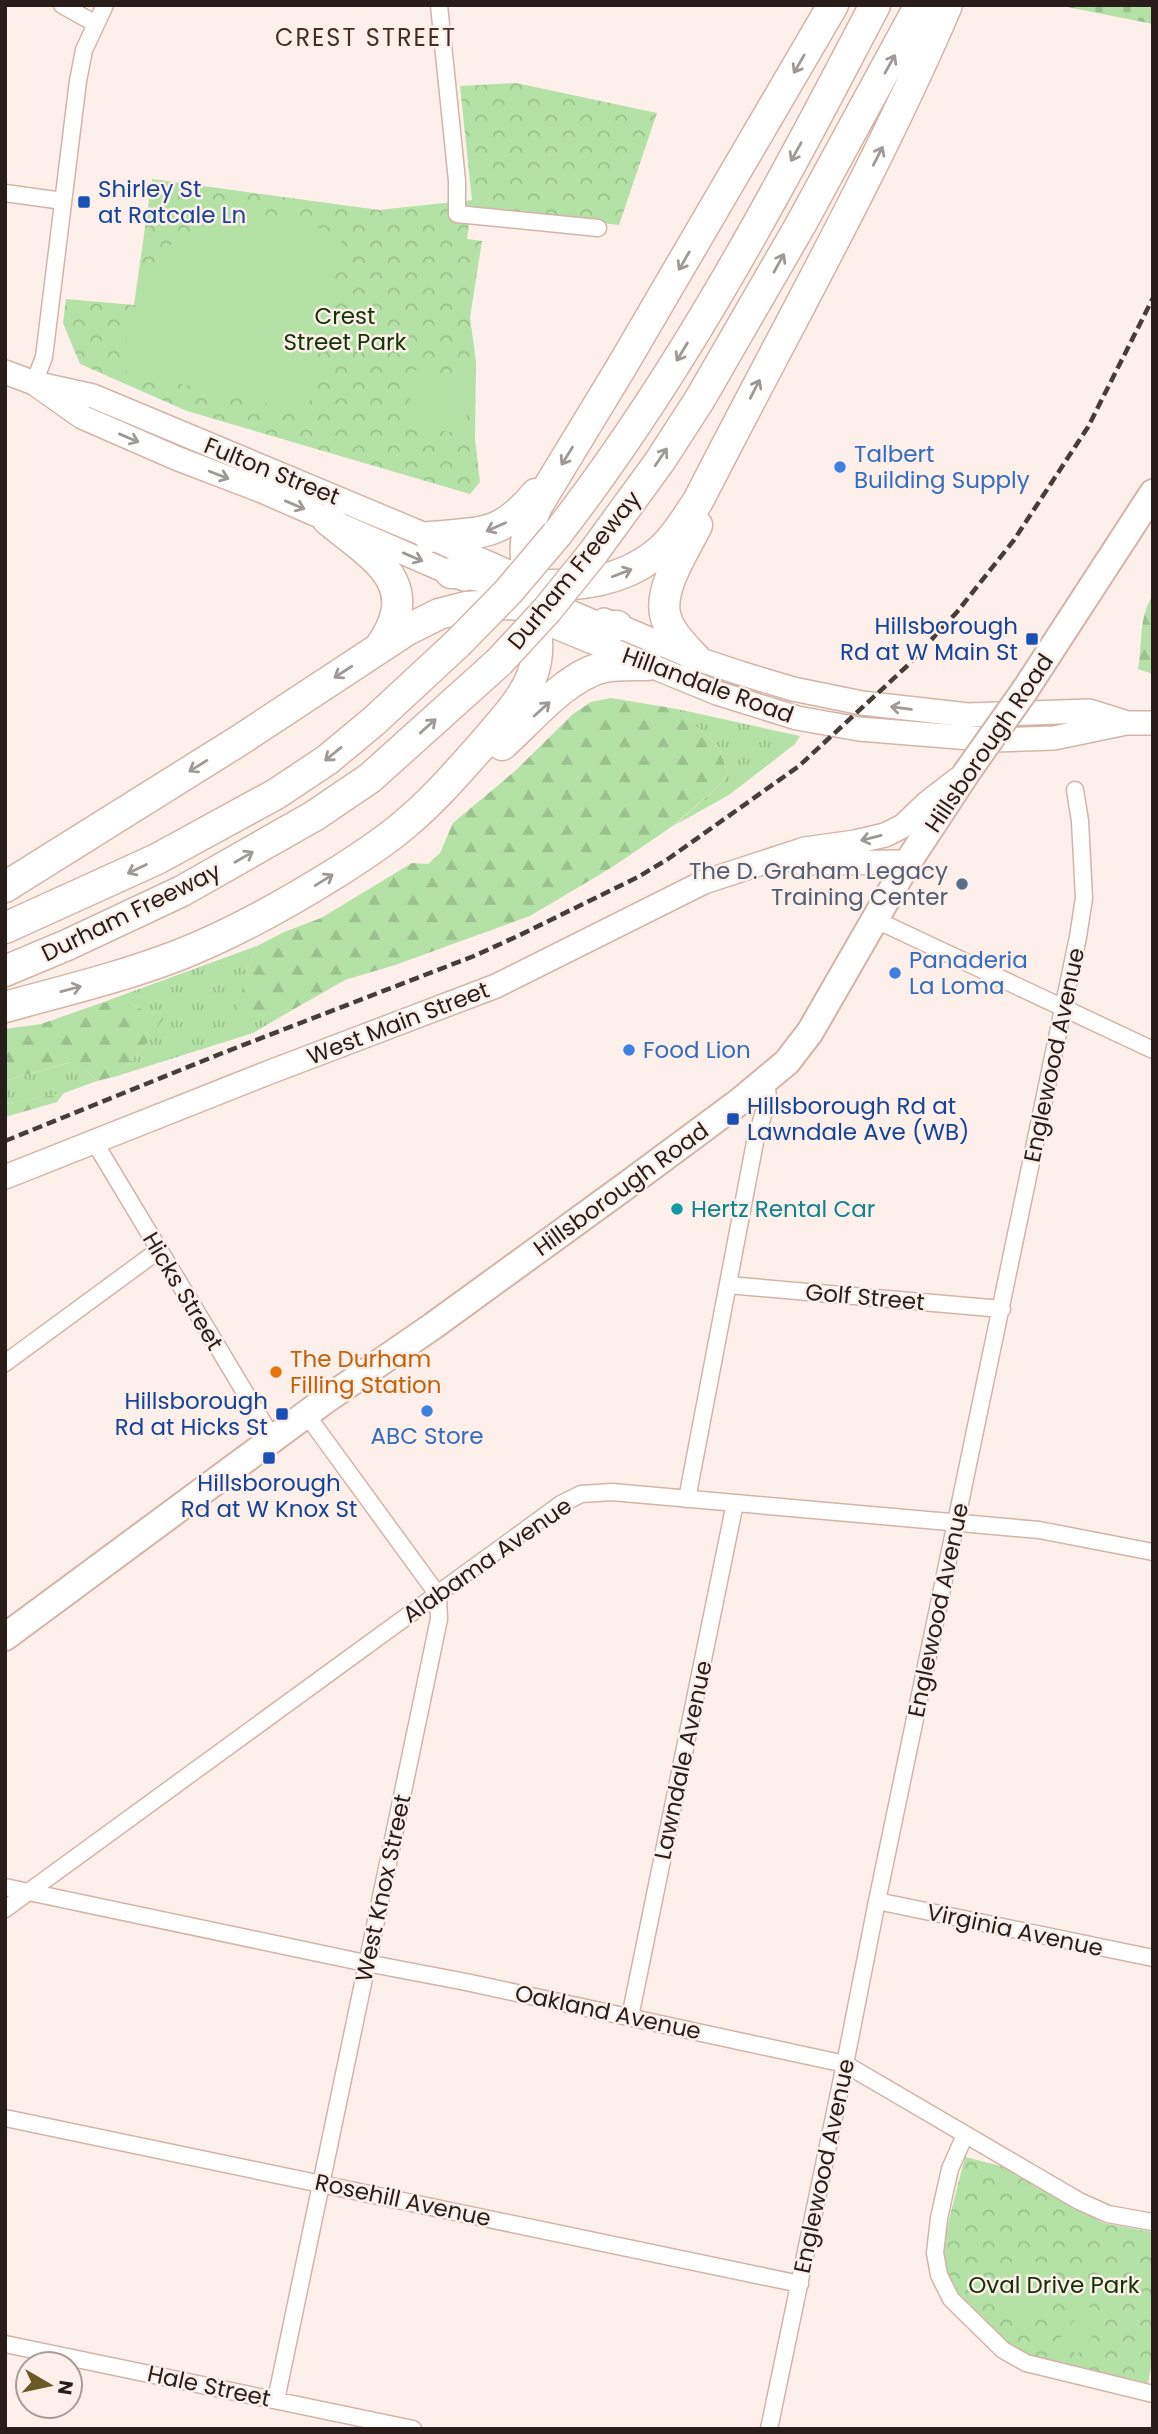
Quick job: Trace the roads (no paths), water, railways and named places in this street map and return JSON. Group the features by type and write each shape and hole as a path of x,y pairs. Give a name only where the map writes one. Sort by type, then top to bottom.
{"highway":[{"path":"5,1007 139,970 207,943 326,879 403,827 433,799 517,704 534,674 539,643 526,596 527,529 548,487 622,366 833,5"},
{"name":"Durham Freeway","path":"5,928 157,859 276,794 327,760 374,721 457,644 508,592 557,534 625,441 687,342 772,196 875,5"},
{"name":"Durham Freeway","path":"5,971 91,935 182,891 335,803 370,778 499,662 547,610 593,553 660,461 707,387 808,213 920,5"},
{"path":"5,887 240,740 407,630 439,614 526,596 545,586 586,583 622,575 662,549 678,531 698,500 876,160 913,86 947,5"},
{"path":"695,658 674,635 663,606 666,588 720,478 731,437"},
{"path":"430,537 472,535 489,531 509,522 539,491 548,487"},
{"path":"328,520 384,566 394,581 398,596 396,614 391,631 380,648"},
{"path":"461,577 467,572 598,628 617,626"},
{"path":"433,799 461,782 567,686 583,676 607,667 648,665"}],"main road":[{"name":"Fulton Street","path":"5,372 34,383 93,396 430,537 526,596"},
{"name":"Fulton Street","path":"34,383 82,417 461,577"},
{"name":"Hillsborough Road","path":"5,1637 306,1414 504,1276 762,1084 787,1062 803,1042 908,862 1025,690 1153,492"},
{"name":"Hillandale Road","path":"526,596 648,665 682,680 797,718 859,729 995,740 1054,738 1126,723 1153,723"},
{"name":"Hillandale Road","path":"617,626 695,658 793,690 862,703 968,715 1089,710 1126,723"},
{"name":"West Main Street","path":"5,1177 496,986 705,882 805,849 885,835 903,826 927,803 967,772"},
{"name":"West Main Street","path":"784,857 801,863 908,862"}],"street":[{"path":"62,5 96,24"},
{"path":"34,383 44,357 78,81 85,50 105,5"},
{"path":"439,5 457,181 457,214 598,228"},
{"path":"5,193 63,201"},
{"name":"Englewood Avenue","path":"769,2429 1002,1309 1084,898 1080,821 1075,790"},
{"path":"874,919 1153,1050"},
{"path":"687,1499 755,1142 762,1084"},
{"name":"Hicks Street","path":"95,1143 272,1439"},
{"path":"5,1363 159,1250"},
{"name":"Golf Street","path":"728,1284 1002,1309"},
{"path":"306,1414 438,1595"},
{"name":"Alabama Avenue","path":"5,1909 570,1498 611,1492 1039,1530 1153,1552"},
{"name":"Lawndale Avenue","path":"631,2017 735,1503"},
{"name":"West Knox Street","path":"276,2400 439,1619 438,1595"},
{"name":"Oakland Avenue","path":"5,1887 845,2064 1079,2201 1108,2214 1153,2222"},
{"name":"Virginia Avenue","path":"877,1901 1153,1958"},
{"name":"Rosehill Avenue","path":"5,2118 800,2284"},
{"path":"965,2135 950,2169 939,2218 935,2253 939,2275 951,2299 1003,2350 1026,2363 1153,2394"},
{"name":"Hale Street","path":"5,2344 276,2400 383,2426 413,2429"}],"railway":[{"path":"5,1141 474,956 520,935 638,877 668,859 799,766 906,667 957,612 1014,540 1088,427 1153,298"}],"place":[{"name":"Shirley St at Ratcale Ln","path":"84,202"},
{"name":"Talbert Building Supply","path":"840,467"},
{"name":"Hillsborough Rd at W Main St","path":"1032,639"},
{"name":"The D. Graham Legacy Training Center","path":"962,884"},
{"name":"Panaderia La Loma","path":"895,973"},
{"name":"Food Lion","path":"629,1050"},
{"name":"Hillsborough Rd at Lawndale Ave (WB)","path":"733,1119"},
{"name":"Hertz Rental Car","path":"677,1209"},
{"name":"The Durham Filling Station","path":"276,1372"},
{"name":"ABC Store","path":"427,1411"},
{"name":"Hillsborough Rd at Hicks St","path":"282,1414"},
{"name":"Hillsborough Rd at W Knox St","path":"269,1458"}],"district":[{"name":"CREST STREET","path":"366,38"}],"park label":[{"name":"Crest Street Park","path":"345,329"},
{"name":"Oval Drive Park","path":"1054,2285"}]}
